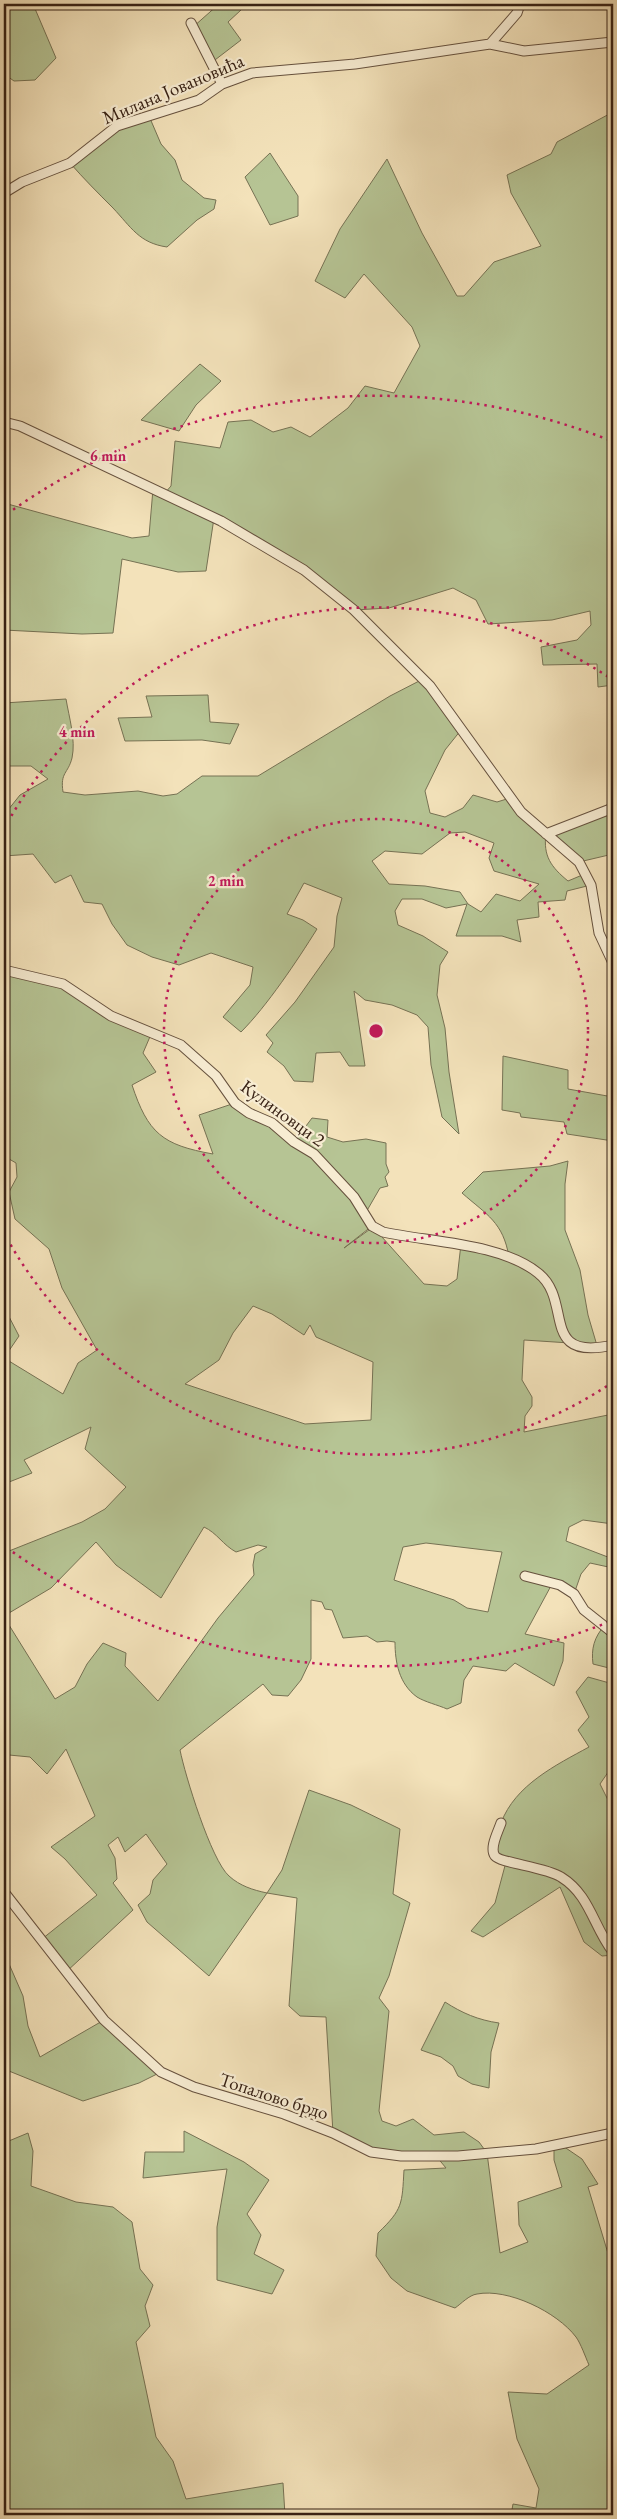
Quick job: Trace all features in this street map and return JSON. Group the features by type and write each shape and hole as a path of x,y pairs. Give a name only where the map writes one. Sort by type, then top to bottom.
{"street":[{"path":"520,4 517,13 490,44 524,51 613,42"},
{"path":"191,23 222,84"},
{"name":"Милана Јовановића","path":"4,193 22,182 70,163 117,126 198,100 222,84 252,73 355,64 490,44"},
{"path":"4,422 20,426 221,520 304,570 354,610 430,686 521,812 579,862 587,873 599,933 613,963"},
{"path":"546,834 605,809 613,808"},
{"name":"Кулиновци 2","path":"4,970 63,984 111,1016 164,1036 181,1045 216,1076 235,1103 249,1113 272,1123 294,1142 314,1154 354,1197 372,1226 383,1232 416,1239 461,1244 509,1258 538,1273 548,1286 555,1302 561,1330 570,1343 586,1349 613,1345"},
{"path":"525,1576 560,1585 574,1594 584,1610 613,1633"},
{"path":"501,1823 493,1849 499,1861 520,1863 548,1870 560,1876 580,1891 605,1941 613,1952"},
{"name":"Топалово брдо","path":"4,1892 104,2020 161,2072 194,2087 284,2114 333,2133 371,2152 401,2156 458,2156 527,2150 613,2133"}],"green space":[{"path":"4,4 33,4 56,58 35,80 14,81 4,74"},
{"path":"219,4 236,4 241,10 228,22 241,40 211,63 193,27"},
{"path":"613,112 613,685 598,687 597,664 543,665 541,647 577,640 591,625 590,611 552,620 488,624 476,600 453,588 389,608 354,610 304,570 214,518 206,571 178,572 122,559 113,633 82,634 4,630 4,503 132,538 149,536 153,489 164,494 171,486 175,441 220,448 228,422 251,420 273,432 291,427 310,437 348,408 365,386 394,393 420,346 412,327 364,274 345,298 315,281 340,229 387,159 422,233 457,296 464,296 494,262 541,246 511,193 507,175 551,154 557,142"},
{"path":"149,116 161,144 175,160 182,180 204,198 216,200 214,209 197,220 167,247 149,242 136,233 70,163 117,126"},
{"path":"270,153 298,196 298,216 270,225 245,177"},
{"path":"200,364 221,381 196,405 179,431 141,420"},
{"path":"423,679 461,730 445,750 425,791 430,813 445,817 463,808 473,795 497,802 510,798 546,834 547,855 557,871 568,881 587,873 591,885 567,891 565,900 538,902 539,917 517,920 521,942 502,936 456,936 467,904 446,908 422,899 402,899 395,911 398,925 423,936 448,952 440,965 437,995 445,1028 449,1072 459,1134 442,1117 431,1065 428,1027 417,1015 392,1005 365,1000 354,991 365,1066 349,1066 340,1052 316,1053 313,1082 294,1081 284,1066 267,1052 273,1043 266,1035 295,1002 334,947 337,916 342,898 304,883 287,914 303,920 317,929 291,969 241,1032 223,1017 250,985 253,967 211,953 179,965 152,957 127,945 112,924 102,904 84,902 71,875 55,883 33,854 4,856 4,815 20,795 48,779 31,766 4,766 4,703 66,699 72,728 73,751 72,758 63,777 63,792 85,795 138,791 163,796 177,794 202,776 258,776 390,696","holes":["465,832 494,843 489,858 494,871 539,884 520,901 496,894 481,912 468,904 460,892 425,886 389,884 372,861 385,851 422,854 450,833"]},
{"path":"208,695 210,722 239,724 230,744 202,740 125,741 118,718 152,717 146,696"},
{"path":"613,808 613,854 579,862 546,834"},
{"path":"4,970 63,984 111,1016 152,1032 143,1053 156,1072 132,1085 144,1115 151,1126 169,1141 213,1154 199,1115 235,1103 294,1142 312,1118 328,1120 327,1137 343,1142 366,1139 386,1143 386,1164 389,1172 385,1177 388,1186 380,1188 365,1214 372,1226 344,1248 373,1227 424,1284 447,1286 457,1279 461,1244 509,1257 503,1235 493,1220 462,1193 483,1172 550,1166 568,1161 565,1184 565,1230 580,1270 588,1315 598,1349 570,1343 524,1340 522,1380 532,1397 532,1406 525,1416 524,1432 613,1414 613,1524 583,1520 569,1527 566,1541 613,1559 613,1568 590,1563 581,1574 574,1594 552,1584 525,1634 564,1643 563,1661 554,1686 515,1663 506,1671 473,1666 464,1680 461,1703 447,1709 417,1697 406,1686 397,1665 395,1642 377,1642 367,1636 343,1638 332,1610 325,1609 322,1602 311,1600 311,1659 301,1680 288,1696 272,1695 263,1684 180,1750 187,1778 207,1836 222,1867 229,1876 242,1885 267,1893 209,1976 147,1922 138,1905 150,1894 153,1880 167,1864 146,1834 125,1852 118,1837 108,1845 115,1858 117,1879 113,1883 133,1910 66,1972 42,1939 97,1895 65,1859 51,1847 95,1816 66,1749 47,1774 30,1757 9,1755 4,1752 4,1617 55,1699 75,1687 87,1664 103,1643 126,1653 125,1666 158,1701 218,1618 254,1575 255,1554 267,1547 258,1545 236,1552 213,1532 204,1527 161,1598 116,1565 96,1542 51,1588 4,1616 4,1553 82,1522 105,1509 126,1487 85,1449 91,1427 24,1460 32,1473 4,1484 4,1358 63,1394 78,1363 97,1350 62,1288 49,1249 15,1219 9,1192 17,1177 16,1163 4,1156","holes":["253,1306 272,1314 304,1335 310,1325 316,1337 373,1362 371,1420 305,1424 185,1384 219,1360 233,1333","426,1543 502,1552 488,1612 467,1608 454,1600 394,1580 403,1547"]},
{"path":"503,1056 568,1070 568,1089 613,1097 613,1141 567,1134 564,1122 521,1117 520,1113 502,1110"},
{"path":"4,1307 19,1336 4,1358"},
{"path":"605,1625 613,1633 613,1669 593,1664 592,1653 594,1643"},
{"path":"588,1677 613,1684 613,1765 600,1784 613,1810 613,1955 602,1956 584,1942 560,1887 483,1937 471,1931 495,1903 506,1862 495,1857 497,1840 501,1823 507,1810 526,1787 550,1769 589,1747 578,1730 589,1717 576,1692"},
{"path":"309,1790 351,1805 400,1829 393,1894 410,1903 389,1976 379,1998 389,2011 379,2111 382,2121 396,2126 413,2119 434,2135 464,2132 479,2142 487,2153 500,2253 528,2242 519,2225 518,2202 562,2187 554,2160 554,2145 560,2144 582,2159 598,2184 588,2187 613,2270 613,2515 511,2515 513,2504 536,2508 539,2489 517,2439 508,2392 547,2394 589,2365 578,2340 568,2328 544,2311 517,2298 489,2293 477,2294 455,2308 407,2291 391,2278 376,2256 378,2233 392,2218 400,2205 404,2170 446,2168 436,2156 371,2152 333,2133 326,2017 300,2016 289,2006 297,1898 267,1893 282,1870"},
{"path":"6,1957 23,1996 28,2026 40,2057 104,2020 161,2072 139,2083 83,2101 4,2069 4,1958"},
{"path":"445,2002 470,2016 499,2023 491,2052 489,2088 472,2084 458,2076 453,2066 441,2057 421,2050"},
{"path":"184,2131 244,2162 269,2180 247,2214 261,2235 254,2254 284,2270 272,2294 217,2280 217,2227 227,2169 143,2178 145,2152 184,2152"},
{"path":"28,2133 33,2151 31,2186 76,2202 113,2207 132,2222 140,2269 153,2285 145,2306 150,2326 136,2342 156,2437 173,2461 186,2499 283,2483 285,2515 4,2515 4,2143"}]}
